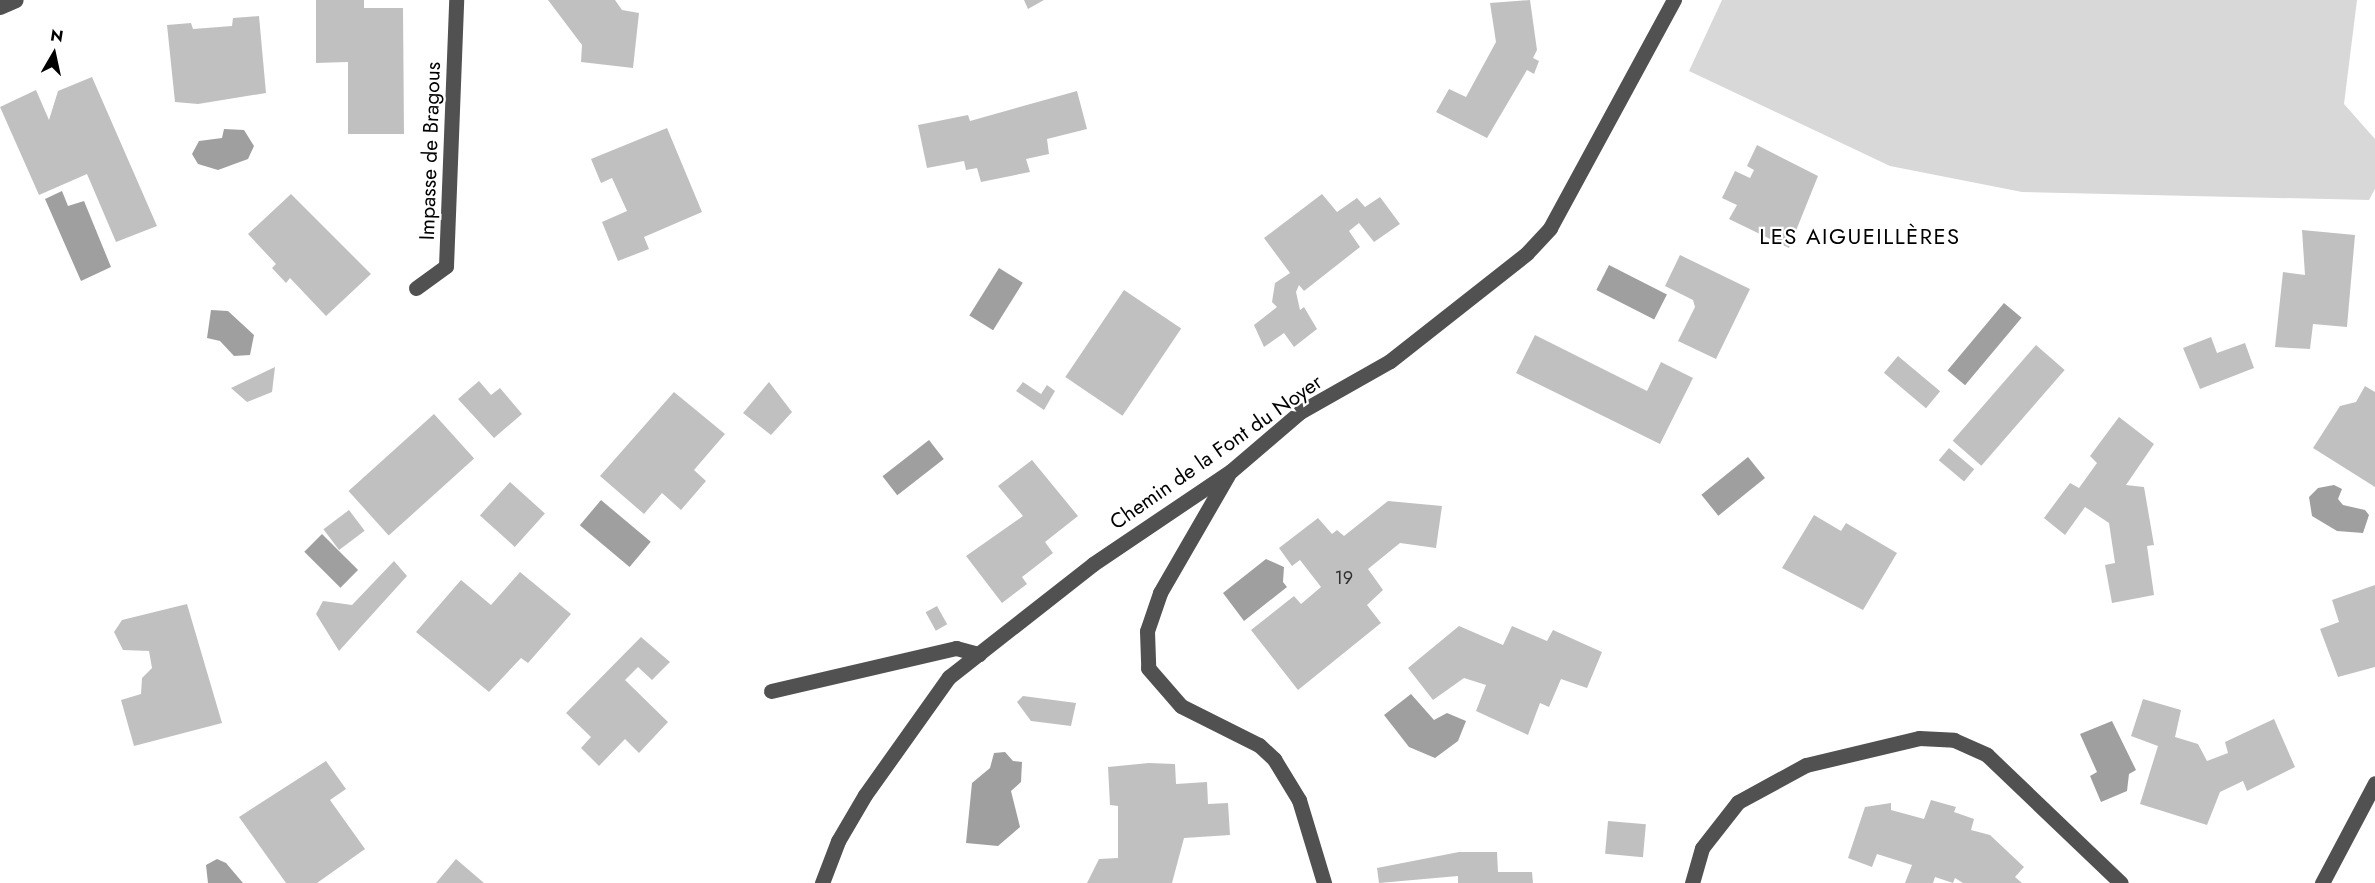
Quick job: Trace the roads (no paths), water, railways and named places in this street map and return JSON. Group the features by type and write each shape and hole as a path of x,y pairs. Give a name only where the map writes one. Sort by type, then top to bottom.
{"street":[{"path":"0,7 16,0"},
{"name":"Impasse de Bragous","path":"416,288 447,266 456,0"},
{"name":"Chemin de la Font du Noyer","path":"822,883 838,841 865,795 949,677 1093,564 1231,471 1300,412 1390,361 1527,253 1550,228 1674,0"},
{"path":"1231,471 1160,593 1147,631 1148,668 1181,706 1259,745 1274,759 1299,800 1324,883"},
{"path":"771,691 956,648 979,654"},
{"path":"1692,883 1702,848 1738,802 1806,765 1919,738 1954,740 1988,755 2121,883"},
{"path":"2322,883 2375,783"}],"district":[{"name":"LES AIGUEILLÈRES","path":"1860,237"}]}
